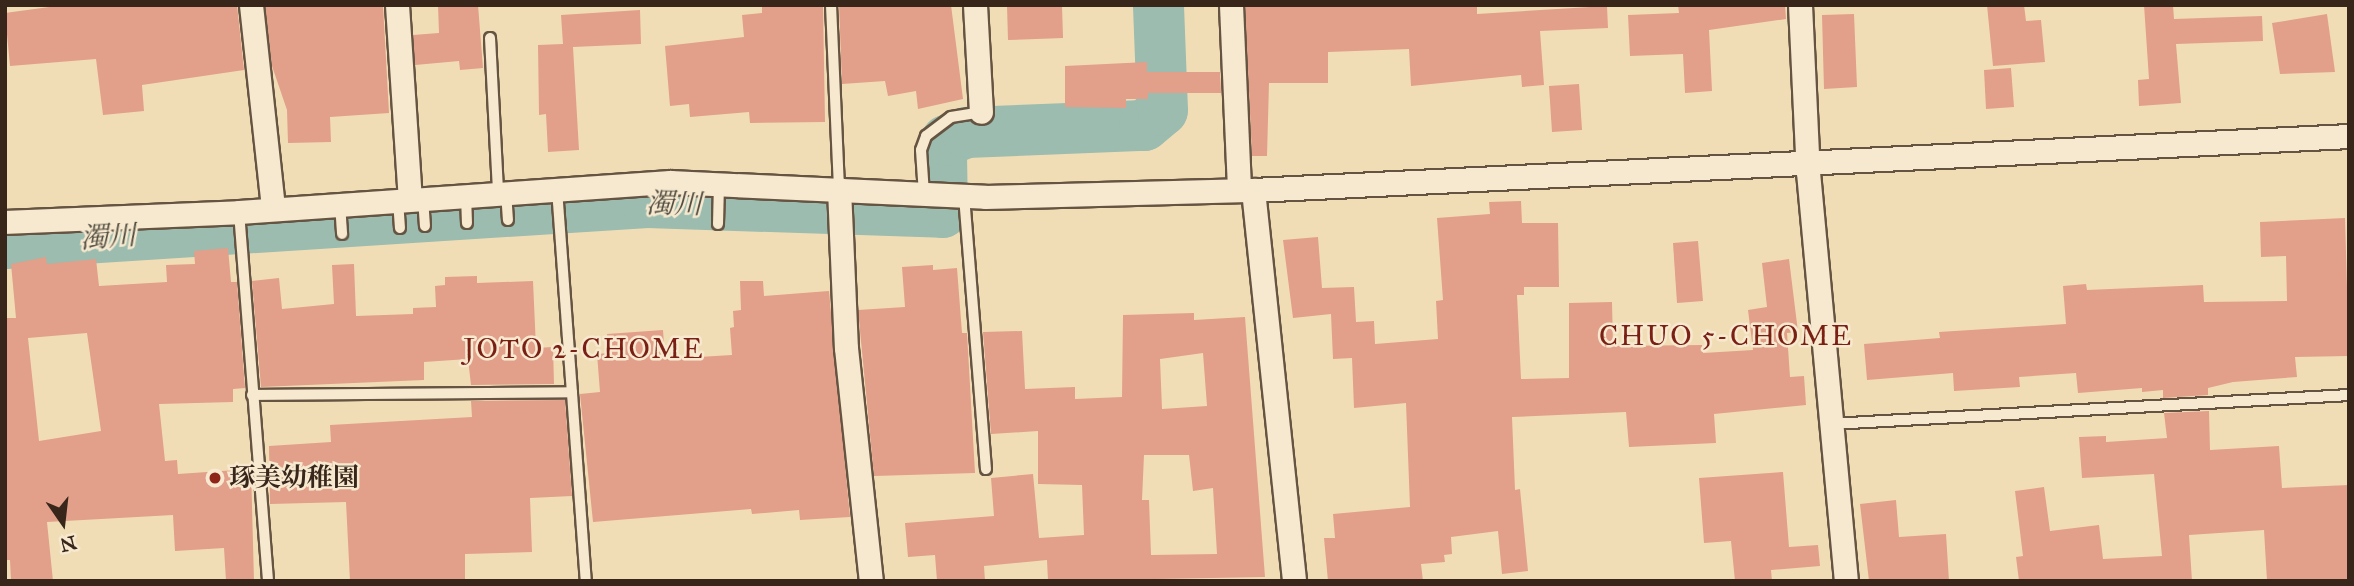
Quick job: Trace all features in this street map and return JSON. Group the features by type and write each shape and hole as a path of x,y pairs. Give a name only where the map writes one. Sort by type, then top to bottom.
{"street":[{"path":"251,5 273,209"},
{"path":"397,5 411,203"},
{"path":"975,5 981,112"},
{"path":"1231,5 1246,190 1294,581"},
{"path":"1800,5 1807,162 1846,581"},
{"path":"5,222 239,216 273,209 340,209 557,191 839,189 962,196 1246,190 2349,136"},
{"path":"839,189 846,348 871,581"}],"lane":[{"path":"831,5 839,189"},
{"path":"490,38 503,195 508,220"},
{"path":"925,194 921,150 926,136 951,117 981,112"},
{"path":"718,224 719,189"},
{"path":"557,191 586,581"},
{"path":"962,196 986,469"},
{"path":"466,200 467,223"},
{"path":"411,203 425,226"},
{"path":"400,228 411,203"},
{"path":"340,209 342,234"},
{"path":"239,216 268,581"},
{"path":"253,396 572,392"},
{"path":"1831,424 2349,394"}],"building":[{"path":"64,5 237,5 244,70 142,85 144,111 103,115 96,59 10,66 5,13"},
{"path":"265,5 383,5 389,113 330,117 331,142 288,143 287,110 272,66"},
{"path":"438,5 478,5 483,68 460,70 459,61 415,65 413,35 439,33"},
{"path":"762,5 823,5 825,122 750,123 749,112 690,117 689,104 670,106 665,46 744,37 742,15 762,13"},
{"path":"839,5 951,5 963,99 918,109 916,91 888,96 885,81 842,84"},
{"path":"1007,5 1062,5 1063,38 1008,40"},
{"path":"1245,5 1477,5 1477,14 1607,6 1608,28 1540,31 1544,85 1522,87 1521,75 1411,86 1409,49 1328,52 1328,83 1269,83 1267,156 1252,156"},
{"path":"1678,5 1785,5 1786,19 1709,30 1712,91 1685,93 1683,54 1630,56 1628,15 1679,13"},
{"path":"1987,5 2024,5 2026,21 2041,20 2045,62 1993,66"},
{"path":"2144,5 2173,5 2174,19 2262,16 2263,41 2176,44 2181,103 2139,106 2138,80 2149,79"},
{"path":"640,10 641,44 573,47 579,150 548,152 546,114 539,115 538,45 563,44 561,15"},
{"path":"1854,14 1857,87 1824,89 1822,15"},
{"path":"2327,14 2335,72 2280,74 2272,23"},
{"path":"1147,62 1147,72 1220,72 1221,93 1148,93 1148,99 1126,99 1126,108 1065,107 1065,66"},
{"path":"2011,68 2014,107 1986,109 1984,70"},
{"path":"1579,84 1582,130 1552,132 1549,86"},
{"path":"1521,201 1522,223 1558,223 1559,287 1524,287 1524,295 1517,295 1521,379 1569,378 1569,303 1612,302 1613,346 1702,345 1703,353 1753,350 1748,310 1767,307 1762,263 1789,259 1798,332 1787,333 1790,377 1804,376 1806,405 1714,414 1716,443 1629,447 1626,412 1512,417 1515,490 1520,489 1528,571 1502,574 1498,531 1451,537 1452,554 1444,555 1445,562 1421,564 1423,581 1328,581 1324,538 1335,538 1333,514 1410,507 1406,403 1354,408 1352,358 1333,359 1331,314 1293,318 1283,240 1318,237 1322,288 1354,287 1356,322 1374,321 1375,344 1438,339 1436,301 1443,300 1437,218 1490,214 1489,202"},
{"path":"2345,218 2349,356 2295,357 2297,377 2233,382 2208,388 2208,395 2163,398 2163,390 2142,392 2142,388 2078,393 2076,373 2019,377 2020,387 1954,391 1953,373 1867,380 1864,344 1940,338 1939,332 2066,324 2063,286 2086,284 2087,290 2203,285 2204,302 2287,301 2286,256 2261,257 2260,222"},
{"path":"1698,241 1703,301 1677,303 1673,243"},
{"path":"228,248 231,282 237,282 245,388 233,389 233,402 159,404 165,461 177,460 178,474 251,469 254,581 226,581 224,548 175,551 173,515 47,522 53,581 11,581 10,560 5,560 5,318 16,318 11,264 46,257 47,264 96,259 99,286 167,282 166,265 195,264 194,251","holes":["87,333 101,431 39,441 28,338"]},
{"path":"354,264 356,316 413,314 413,308 436,307 435,286 445,285 445,277 477,276 477,283 533,281 536,348 553,347 554,384 471,385 468,359 424,362 424,380 261,387 252,281 279,278 282,309 334,304 332,265"},
{"path":"933,265 933,270 957,268 962,333 967,333 975,473 874,476 858,310 905,307 902,267"},
{"path":"740,281 763,281 764,296 829,291 850,517 800,520 799,510 752,514 751,509 593,522 580,394 600,392 597,354 609,353 607,334 663,330 665,359 732,355 730,328 734,327 733,311 741,310"},
{"path":"1194,313 1194,320 1245,317 1265,577 1048,581 1047,560 984,566 985,581 937,581 935,555 908,557 905,523 994,516 991,478 1033,474 1039,538 1084,535 1082,485 1038,484 1038,431 991,434 983,332 1022,331 1025,389 1075,387 1075,399 1122,397 1123,315","holes":["1203,353 1207,406 1162,409 1160,359","1144,455 1189,455 1193,491 1213,488 1217,554 1151,555 1149,500 1142,500"]},
{"path":"565,400 572,496 530,498 532,552 465,554 465,581 350,581 346,502 270,504 269,446 331,442 330,425 472,417 471,401"},
{"path":"2209,411 2210,450 2279,446 2282,488 2349,485 2349,581 2267,581 2264,530 2189,535 2192,581 2019,581 2016,557 2023,556 2015,491 2044,487 2050,531 2099,525 2103,559 2162,556 2154,474 2082,478 2079,437 2106,436 2106,442 2167,438 2164,413"},
{"path":"1783,472 1789,547 1818,545 1820,566 1771,570 1772,581 1735,581 1731,541 1704,543 1699,478"},
{"path":"1896,500 1899,537 1946,534 1949,581 1869,581 1860,504"}],"waterway":[{"name":"濁川","path":"5,243 647,202 942,212 941,154 946,140 966,132 1144,125 1162,110 1158,5"}],"place":[{"name":"琢美幼稚園","path":"215,478"}],"district":[{"name":"CHUO 5-CHOME","path":"1726,336"},
{"name":"JOTO 2-CHOME","path":"584,349"}]}
